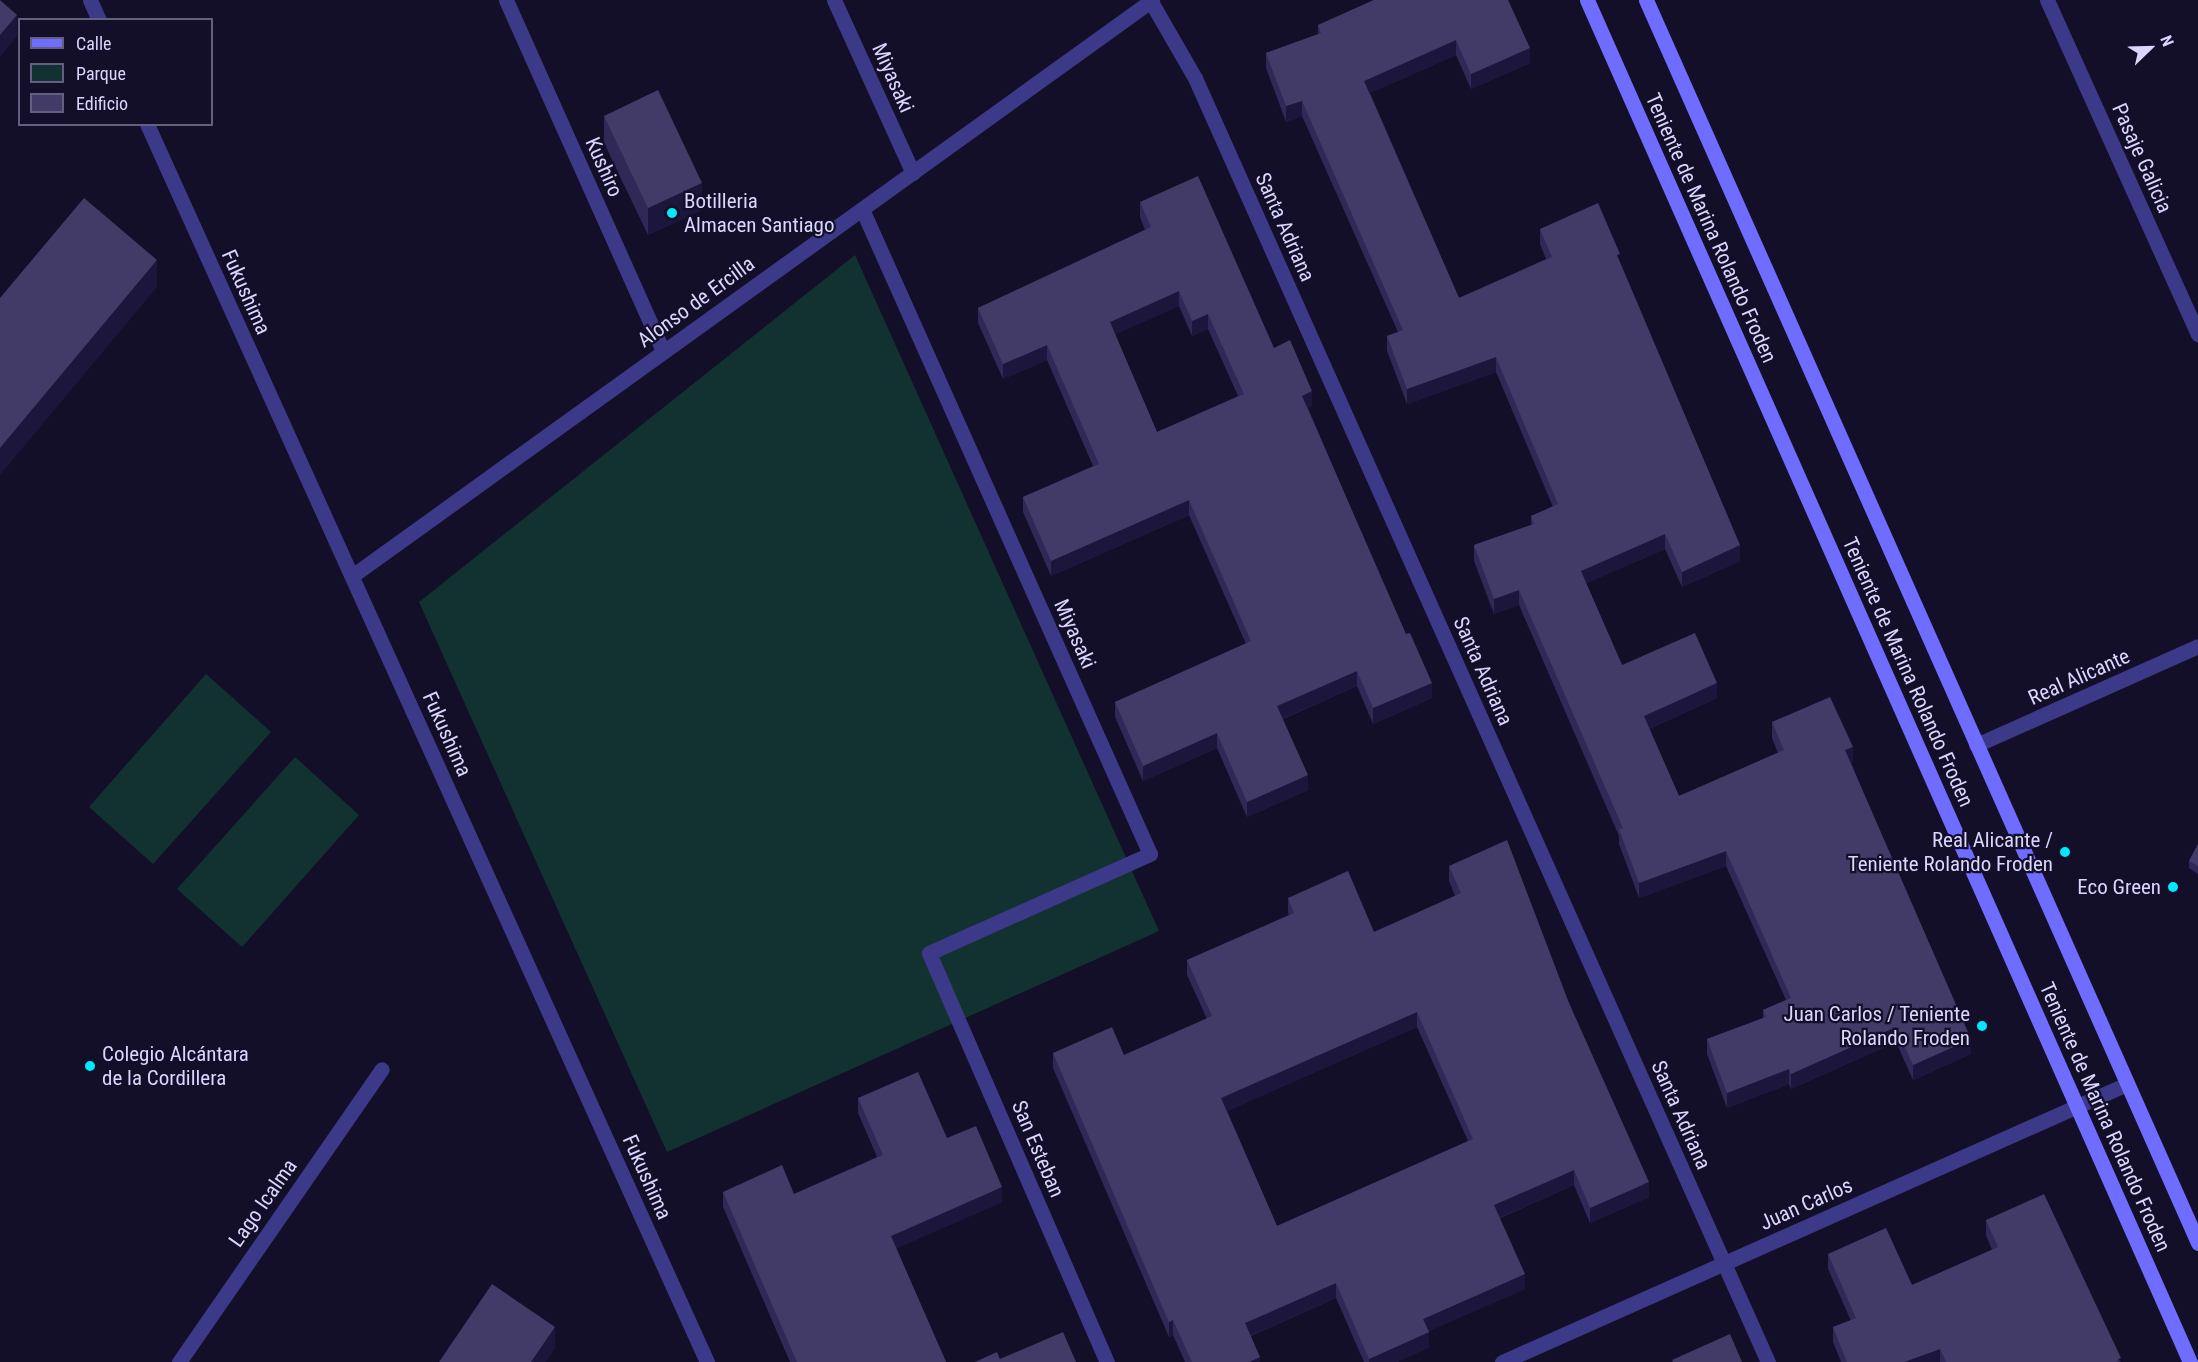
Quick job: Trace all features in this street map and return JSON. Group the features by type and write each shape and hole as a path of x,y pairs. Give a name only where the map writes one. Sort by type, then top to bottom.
{"street":[{"path":"90,0 98,18"},
{"name":"Kushiro","path":"506,0 663,351"},
{"name":"Miyasaki","path":"834,0 913,173"},
{"name":"Alonso de Ercilla","path":"352,576 1151,0"},
{"name":"Santa Adriana","path":"1151,0 1200,89 1768,1362"},
{"name":"Teniente de Marina Rolando Froden","path":"1587,0 2190,1362"},
{"name":"Teniente de Marina Rolando Froden","path":"1646,0 2198,1243"},
{"name":"Pasaje Galicia","path":"2047,0 2198,334"},
{"name":"Fukushima","path":"148,126 707,1362"},
{"name":"Miyasaki","path":"862,209 1150,854 929,953"},
{"name":"Real Alicante","path":"1976,745 2198,646"},
{"name":"San Esteban","path":"929,953 1107,1362"},
{"name":"Lago Icalma","path":"179,1362 382,1069"},
{"name":"Juan Carlos","path":"1503,1362 2127,1084"}],"green space":[{"path":"855,255 1159,931 667,1152 419,602"},
{"path":"206,674 271,732 153,864 89,807"},
{"path":"295,757 359,815 242,947 177,889"}],"building":[{"path":"0,0 17,15 0,35"},
{"path":"1374,0 1508,0 1530,48 1471,74 1456,40 1364,81 1459,298 1552,257 1540,229 1598,203 1620,254 1617,255 1740,545 1682,572 1665,534 1581,571 1622,665 1695,633 1717,683 1644,716 1679,796 1784,750 1772,722 1830,697 1853,747 1845,750 1971,1039 1913,1065 1896,1027 1791,1074 1789,1069 1727,1093 1707,1039 1766,1017 1763,1010 1791,998 1726,851 1639,883 1619,829 1623,828 1519,590 1494,599 1474,545 1534,524 1531,516 1558,504 1496,357 1407,389 1387,336 1403,330 1302,101 1286,106 1266,53 1321,33 1318,25"},
{"path":"658,90 702,183 648,208 604,116"},
{"path":"1198,176 1274,348 1290,340 1312,391 1302,396 1406,634 1410,633 1432,683 1373,708 1357,671 1277,706 1308,775 1247,802 1217,733 1143,766 1115,702 1251,641 1189,500 1051,561 1023,497 1099,464 1047,345 1003,364 978,308 1151,227 1140,202","holes":["1179,291 1192,321 1208,314 1244,394 1157,432 1110,322"]},
{"path":"84,198 157,260 0,448 0,298"},
{"path":"1507,840 1569,1003 1649,1182 1590,1208 1574,1170 1494,1205 1525,1274 1423,1319 1429,1332 1369,1359 1336,1283 1245,1323 1260,1357 1249,1362 1192,1362 1173,1320 1169,1322 1053,1053 1112,1027 1124,1055 1212,1016 1187,960 1294,913 1288,898 1348,871 1374,932 1461,893 1449,866","holes":["1417,1012 1473,1139 1277,1226 1221,1098"]},
{"path":"2198,844 2198,866 2189,861"},
{"path":"918,1072 947,1138 976,1126 1002,1187 891,1236 946,1362 797,1362 723,1192 782,1165 794,1194 883,1155 858,1098"},
{"path":"2044,1194 2121,1358 2117,1360 2118,1362 1946,1362 1940,1349 1904,1362 1847,1362 1833,1327 1856,1318 1828,1254 1886,1228 1912,1285 1998,1247 1986,1220"},
{"path":"492,1284 555,1327 531,1362 439,1362"},
{"path":"1063,1332 1076,1362 975,1362 997,1352 1000,1359"},
{"path":"1730,1334 1742,1362 1673,1362 1672,1360"}],"place":[{"name":"Botilleria Almacen Santiago","path":"672,213"},
{"name":"Real Alicante / Teniente Rolando Froden","path":"2065,852"},
{"name":"Eco Green","path":"2173,887"},
{"name":"Juan Carlos / Teniente Rolando Froden","path":"1982,1026"},
{"name":"Colegio Alcántara de la Cordillera","path":"90,1066"}]}
